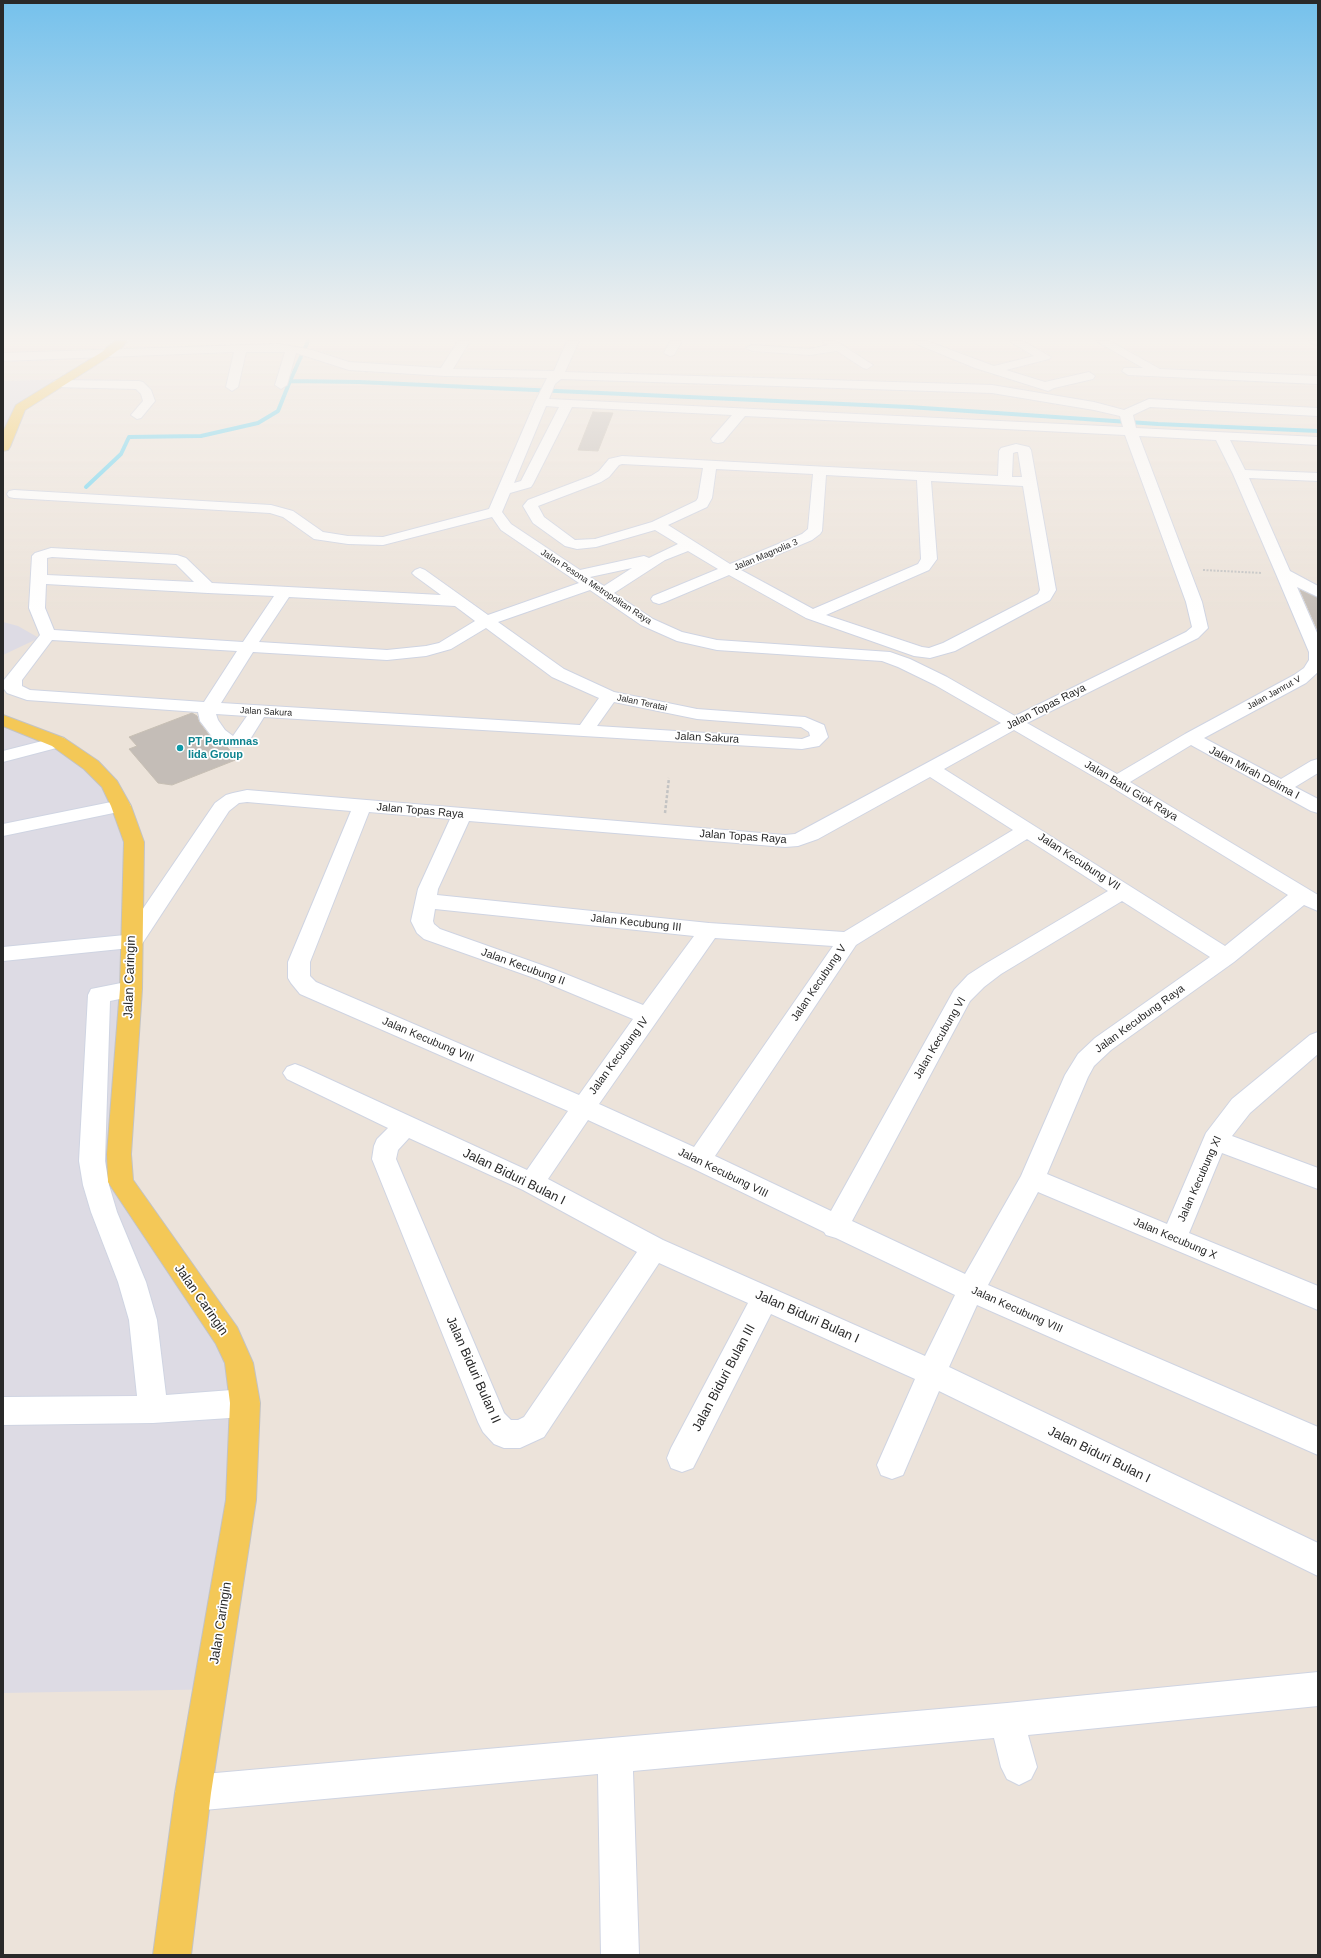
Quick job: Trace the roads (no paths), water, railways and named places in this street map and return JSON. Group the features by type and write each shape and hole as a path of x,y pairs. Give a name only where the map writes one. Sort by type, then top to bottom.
{"main road":[{"path":"3,447 9,432"},
{"name":"Jalan Caringin","path":"3,720 58,742 91,765 110,785 134,842 131,989 119,1154 121,1182 227,1336 239,1363 245,1403 242,1500 193,1794 172,1955"}],"street":[{"path":"14,494 271,509 288,514 319,536 348,540 384,541 409,536 495,512 528,432"},
{"path":"505,490 526,484 552,432"},
{"path":"718,439 724,432"},
{"name":"Jalan Topas Raya","path":"132,942 222,807 233,799 247,796 785,841 798,840 1014,723 1192,635 1200,628 1194,602 1180,568 1132,432"},
{"path":"1197,432 1221,436 1318,441"},
{"name":"Jalan Jamrut V","path":"1117,782 1191,738 1314,672 1317,652 1240,474 1221,436"},
{"path":"657,525 730,570 812,615 920,652 930,653 948,647 1044,597 1048,590 1028,482 1024,450 1020,448 1006,450 1006,481"},
{"path":"710,465 705,498 702,504 657,525 596,543 577,545 570,543 538,520 530,506 533,503 596,479 604,474 614,462 622,460 1028,482"},
{"name":"Jalan Magnolia 3","path":"659,598 807,537 815,531 820,471"},
{"path":"1240,474 1318,478"},
{"path":"812,615 924,566 929,558 924,476"},
{"name":"Jalan Pesona Metropolitan Raya","path":"495,512 506,527 577,576 647,622 677,636 717,645 884,656 904,663 941,681"},
{"path":"208,588 181,561 177,560 51,552 40,556 37,608 48,635 387,655 426,651 445,646 486,621 597,589 688,545"},
{"path":"577,576 660,558"},
{"name":"Jalan Teratai","path":"420,573 558,673 579,684 609,696 697,714 804,722 818,729"},
{"path":"1284,574 1318,592"},
{"path":"39,579 458,601"},
{"path":"259,711 243,737 237,742 229,741 209,721 207,712 248,646 284,593"},
{"name":"Jalan Sakura","path":"48,635 13,680 13,689 27,695 210,708 802,744 813,742 819,737 818,729"},
{"name":"Jalan Batu Giok Raya","path":"941,681 1117,782 1310,899"},
{"path":"585,731 609,696"},
{"name":"Jalan Mirah Delima I","path":"1191,738 1318,807"},
{"path":"3,757 58,742"},
{"path":"1281,787 1318,765"},
{"name":"Jalan Kecubung VII","path":"931,769 1226,956"},
{"path":"3,830 120,806"},
{"name":"Jalan Kecubung VIII","path":"362,806 299,962 299,978 308,988 583,1107 699,1160 971,1290 1318,1441"},
{"path":"425,901 428,889 462,814"},
{"name":"Jalan Kecubung V","path":"699,1160 848,940 1028,830"},
{"name":"Jalan Kecubung VI","path":"835,1226 962,996 976,981 993,968 1123,891"},
{"name":"Jalan Kecubung Raya","path":"892,1465 932,1373 971,1290 1032,1179 1077,1075 1086,1060 1103,1044 1226,956 1310,899"},
{"name":"Jalan Kecubung III","path":"425,901 709,930 848,940"},
{"name":"Jalan Kecubung II","path":"425,901 422,925 432,934 545,974 648,1016"},
{"name":"Jalan Kecubung IV","path":"532,1183 583,1107 709,930"},
{"path":"3,954 132,942"},
{"path":"131,989 99,995 92,1162 96,1185 104,1212 132,1282 143,1320 153,1409"},
{"name":"Jalan Kecubung XI","path":"1174,1238 1215,1140 1241,1106 1318,1041"},
{"name":"Jalan Biduri Bulan I","path":"295,1072 406,1126 532,1183 654,1248 932,1373 1318,1560"},
{"name":"Jalan Biduri Bulan II","path":"406,1126 386,1146 384,1159 494,1422 504,1434 520,1434 534,1427 654,1248"},
{"path":"1215,1140 1318,1179"},
{"name":"Jalan Kecubung X","path":"1032,1179 1318,1298"},
{"name":"Jalan Biduri Bulan III","path":"682,1458 765,1298"},
{"path":"3,1411 153,1409 245,1403"},
{"path":"193,1794 1007,1720 1318,1689"},
{"path":"1007,1720 1019,1767"},
{"path":"614,1755 620,1955"}],"waterway":[{"path":"86,487 121,454 129,437 201,436 217,432"}],"place":[{"name":"PT Perumnas Iida Group","path":"180,748"}]}
